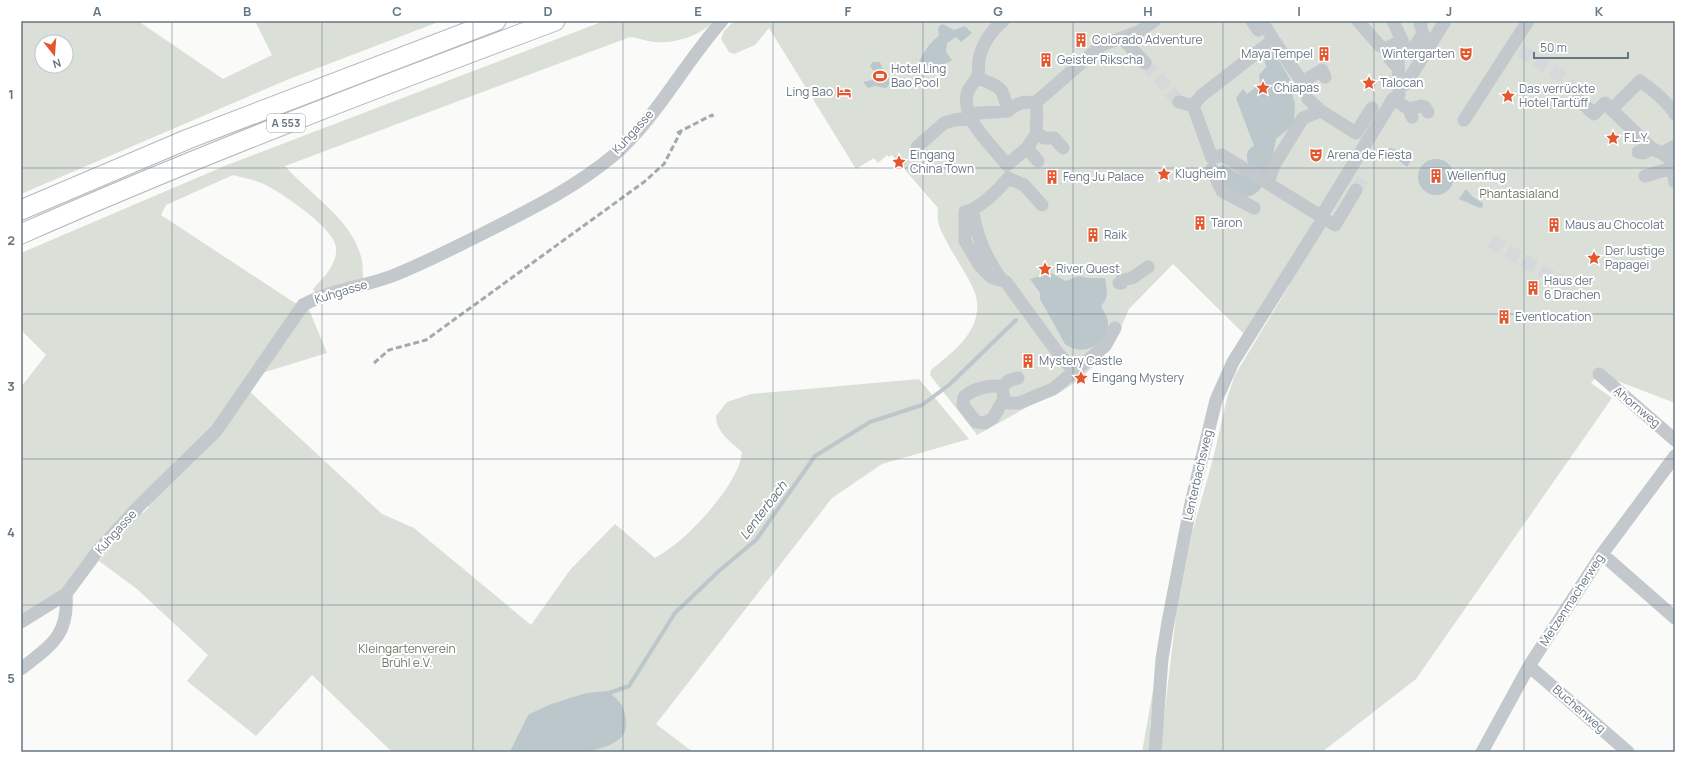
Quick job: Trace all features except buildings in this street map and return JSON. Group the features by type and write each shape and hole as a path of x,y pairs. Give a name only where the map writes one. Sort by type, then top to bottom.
{"highway":[{"name":"A 553","path":"21,210 188,139 496,21"},
{"name":"A 553","path":"21,234 111,194 315,111 556,21"}],"street":[{"name":"Kuhgasse","path":"66,594 97,552 143,502 216,431 303,305 318,298 392,276 449,250 518,216 587,174 614,155 641,127 722,21"},
{"path":"1003,21 992,31 983,47 979,58 978,77 967,93 967,106 981,142 1007,171 1024,185 1042,205"},
{"path":"1035,104 1069,70 1101,43 1138,32 1154,21"},
{"path":"1252,21 1258,30 1264,25 1302,90 1326,118 1361,146"},
{"path":"1358,21 1379,45 1383,46"},
{"path":"1393,21 1403,43 1414,47 1423,34 1420,24 1422,21"},
{"path":"1406,84 1445,21"},
{"path":"1464,120 1517,47 1528,21"},
{"path":"1122,38 1145,64"},
{"path":"1193,106 1201,96 1272,41"},
{"name":"Lenterbachsweg","path":"1155,752 1162,659 1168,622 1191,503 1216,400 1233,362 1320,221 1361,146 1393,99 1399,94 1398,68 1390,59 1387,48 1403,43"},
{"path":"1270,177 1274,165 1303,118 1302,90 1322,70 1325,77"},
{"path":"978,77 1003,90 1008,111"},
{"path":"1612,109 1640,81 1672,108 1675,114"},
{"path":"1393,99 1410,113 1421,106 1425,107 1428,112"},
{"path":"1578,99 1594,114 1606,103 1656,151 1671,160 1675,182"},
{"path":"917,147 944,123 971,118 978,113 1008,111 1015,105 1024,102 1035,104"},
{"path":"1179,102 1193,106"},
{"path":"1035,104 1038,112 1036,128 1037,133 1027,148 1007,171 1003,184 973,211 964,212 965,241 980,266 991,277 1006,282 1058,353 1074,371"},
{"path":"1193,106 1212,158 1222,155 1320,221 1335,225 1356,190"},
{"path":"1303,118 1326,118 1356,133 1372,108"},
{"path":"1037,133 1044,138 1054,138 1063,148"},
{"path":"1638,152 1656,151 1675,146"},
{"path":"1027,148 1038,162"},
{"path":"1645,176 1672,168"},
{"path":"1212,169 1222,192 1254,208"},
{"path":"1117,281 1122,283 1122,280 1132,278 1148,267"},
{"path":"1018,378 1008,381 1003,393 1009,403 1014,404 1053,389 1105,346 1115,328"},
{"name":"Ahornweg","path":"1599,374 1675,440"},
{"name":"Metzenmacherweg","path":"1482,752 1530,666 1602,554 1675,456"},
{"path":"1602,554 1675,618"},
{"path":"21,622 66,594 67,607 65,623 58,637 21,669"},
{"name":"Buchenweg","path":"1530,666 1628,752"}],"green space":[{"path":"21,21 138,21 223,79 272,55 255,21 441,21 289,79 21,194"},
{"path":"604,21 714,21 702,31 694,35 670,42 654,42 630,37 285,166 330,209 350,233 357,246 362,261 363,280 316,294 313,289 329,270 335,259 336,247 333,239 327,231 307,212 274,189 262,183 233,175 166,205 161,215 298,305 213,427 62,591 21,618 21,387 46,355 21,330 21,253 227,165"},
{"name":"Phantasialand","path":"734,21 1675,21 1675,403 1599,374 1591,383 1612,398 1416,679 1322,752 1160,752 1176,615 1192,533 1214,455 1227,398 1235,375 1290,284 1245,335 1173,264 1129,309 1117,336 1103,357 1081,378 1061,392 1031,405 977,435 930,375 931,370 957,348 965,339 971,330 977,308 976,296 972,285 940,229 938,208 892,155 889,157 887,155 878,163 874,158 856,169 769,28 755,45 734,54 729,52 721,39 724,31"},
{"path":"308,307 327,353 262,373"},
{"name":"Kleingartenverein Brühl e.V.","path":"919,379 969,439 882,464 832,498 656,724 693,752 582,752 586,751 609,693 555,704 536,712 530,716 525,724 512,752 392,752 312,675 256,736 187,681 208,655 137,589 99,561 140,512 143,513 149,507 147,501 250,392 382,514 414,528 531,625 570,570 615,524 655,558 687,534 718,501 727,488 740,463 742,452 721,432 717,422 716,416 727,402 751,394"},
{"path":"1154,685 1150,726 1152,752 1142,752"}],"shaded area":[{"path":"943,24 954,30 965,26 972,33 961,42 956,37 947,43 946,52 952,60 947,63 929,67 919,61 929,45 939,35 939,26"},
{"path":"1272,49 1290,79 1289,83 1295,104 1294,124 1276,139 1266,181 1255,194 1247,197 1229,192 1216,168 1224,165 1241,175 1248,163 1247,153 1249,149 1254,146 1236,98 1243,89 1247,94 1260,84 1259,75 1266,67 1263,54"},
{"name":"Hotel Ling Bao Pool","path":"873,62 880,62 885,75 889,79 889,85 886,88 875,86 868,88 863,82 872,80 875,73 870,66"},
{"path":"1391,148 1413,157 1407,167 1389,153 1388,149"},
{"path":"1440,159 1449,164 1453,170 1453,184 1449,190 1440,195 1432,195 1423,190 1419,184 1418,173 1423,164 1429,160"},
{"path":"1466,189 1473,197 1483,203 1483,207 1480,208 1459,199"},
{"path":"1051,273 1066,281 1079,276 1087,278 1105,278 1107,290 1106,297 1101,306 1108,321 1107,331 1104,338 1093,347 1079,349 1071,348 1065,344 1040,299 1040,293 1030,279"},
{"path":"609,693 621,704 626,720 624,733 614,743 599,749 580,752 512,752 525,724 530,716 536,712 555,704"}],"waterway":[{"name":"Lenterbach","path":"512,752 530,716 549,707 587,695 609,693 629,686 675,613 720,570 756,540 815,456 870,422 922,405 949,385 1016,320"}],"tunnel":[{"path":"1520,50 1566,79 1578,99"},
{"path":"1145,63 1179,102"},
{"path":"899,162 903,159"},
{"path":"1356,190 1365,176"},
{"path":"1491,241 1571,288"}],"railway":[{"path":"677,133 712,115 713,117"},
{"path":"374,363 389,350 426,340 644,182 664,164 681,131"}],"place":[{"name":"Colorado Adventure","path":"1081,40"},
{"name":"Maya Tempel","path":"1324,54"},
{"name":"Wintergarten","path":"1466,54"},
{"name":"Geister Rikscha","path":"1046,60"},
{"name":"Hotel Ling Bao Pool","path":"880,76"},
{"name":"Talocan","path":"1369,83"},
{"name":"Chiapas","path":"1263,88"},
{"name":"Ling Bao","path":"844,92"},
{"name":"Das verrückte Hotel Tartüff","path":"1508,96"},
{"name":"F.L.Y.","path":"1613,138"},
{"name":"Arena de Fiesta","path":"1316,155"},
{"name":"Eingang China Town","path":"899,162"},
{"name":"Klugheim","path":"1164,174"},
{"name":"Wellenflug","path":"1436,176"},
{"name":"Feng Ju Palace","path":"1052,177"},
{"name":"Taron","path":"1200,223"},
{"name":"Maus au Chocolat","path":"1554,225"},
{"name":"Raik","path":"1093,235"},
{"name":"Der lustige Papagei","path":"1594,258"},
{"name":"River Quest","path":"1045,269"},
{"name":"Haus der 6 Drachen","path":"1533,288"},
{"name":"Eventlocation","path":"1504,317"},
{"name":"Mystery Castle","path":"1028,361"},
{"name":"Eingang Mystery","path":"1081,378"}]}
